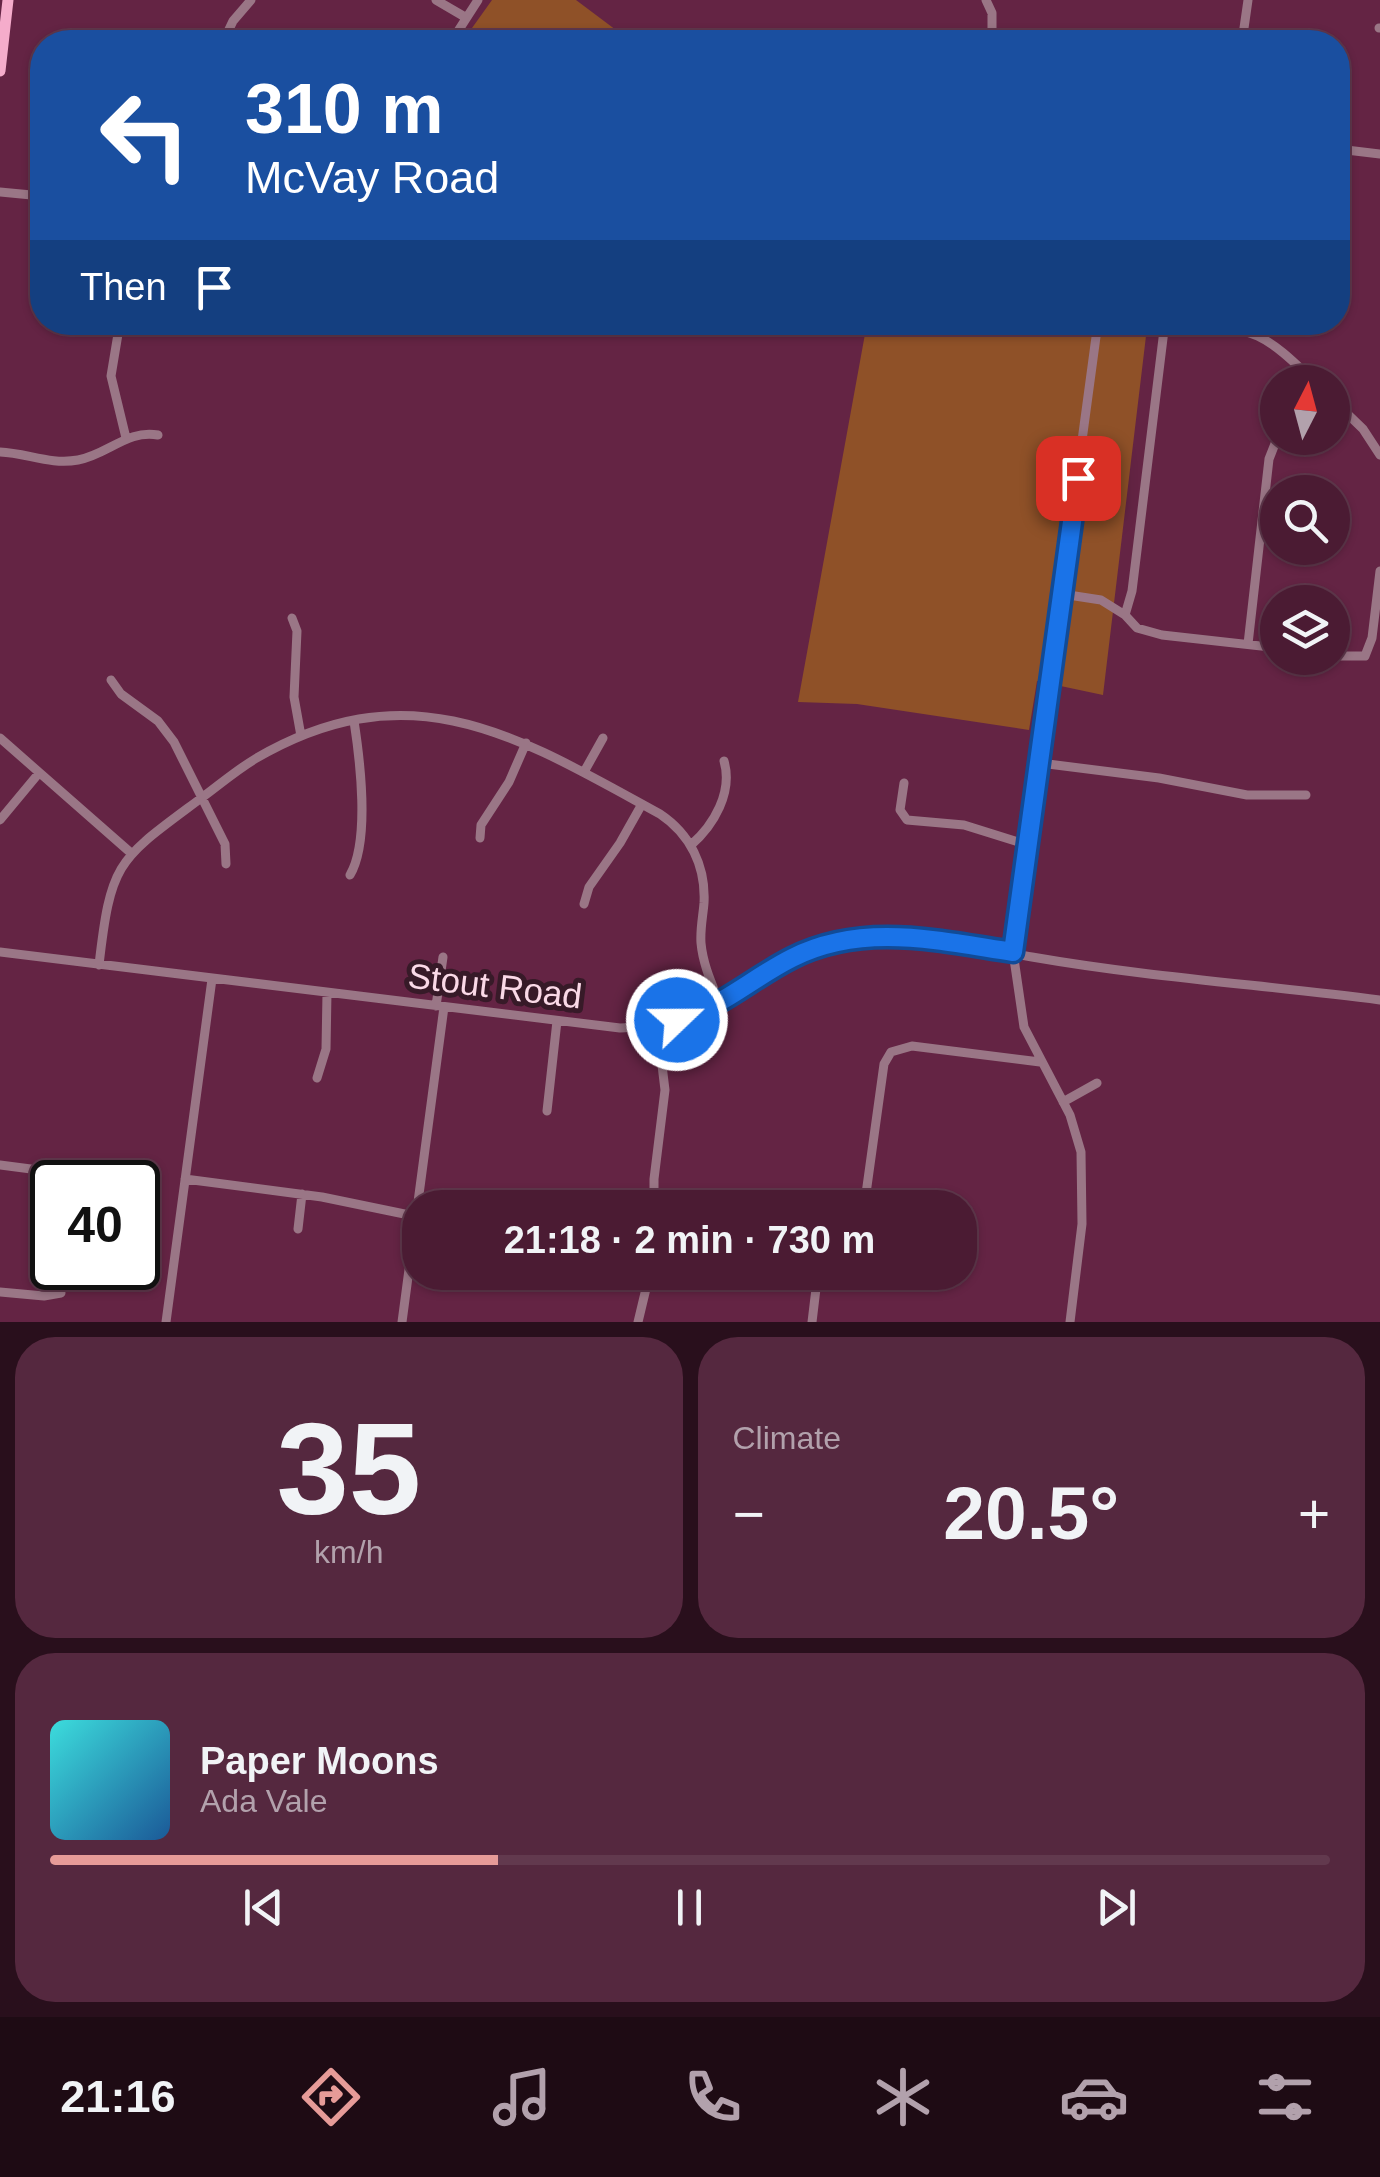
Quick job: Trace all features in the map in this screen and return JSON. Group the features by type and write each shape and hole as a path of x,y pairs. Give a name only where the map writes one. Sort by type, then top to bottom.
{"main road":[{"path":"0,70 8,0"}],"street":[{"path":"228,30 251,0"},
{"path":"436,0 465,17"},
{"path":"457,30 478,0"},
{"path":"986,0 992,14 992,30"},
{"path":"1244,30 1248,0"},
{"path":"1350,150 1380,154"},
{"path":"0,192 30,195"},
{"path":"118,335 111,376 126,438"},
{"path":"1070,1322 1082,1224 1079,1140 1064,1102 1040,1062 1021,1013 1013,952 1096,335"},
{"path":"1125,615 1132,591 1163,335"},
{"path":"1258,335 1296,365"},
{"path":"1350,416 1363,428 1380,456"},
{"path":"0,452 50,462 80,460 107,451 126,438 158,435"},
{"path":"1248,644 1271,455"},
{"path":"1350,656 1365,656 1372,638 1380,570"},
{"path":"1062,594 1101,600 1138,628 1162,635 1260,646"},
{"path":"292,618 297,630 294,698 301,736"},
{"path":"111,680 121,694 163,726 178,747 225,844 226,864"},
{"path":"100,964 110,892 131,853 244,766 301,736 354,721 448,719 526,742 669,820 691,845 703,882 704,960 720,1004"},
{"path":"350,874 358,860 361,796 354,721"},
{"path":"0,738 131,853"},
{"path":"584,772 603,738"},
{"path":"480,838 481,825 508,782 526,742"},
{"path":"691,845 705,831 725,792 728,776 724,761"},
{"path":"1040,763 1159,778 1247,795 1306,795"},
{"path":"0,820 39,773"},
{"path":"904,783 900,810 907,820 964,825 1028,845"},
{"path":"584,904 589,887 642,804"},
{"name":"Stout Road","path":"0,952 604,1027 657,1024 695,1016 797,955 849,938 900,936 1100,966 1380,1000"},
{"path":"421,1190 443,957"},
{"path":"166,1322 212,979"},
{"path":"317,1078 326,1049 327,993"},
{"path":"546,1110 557,1022"},
{"path":"654,1190 665,1090 657,1024"},
{"path":"866,1190 884,1064 891,1052 912,1046 1040,1062"},
{"path":"1064,1102 1097,1083"},
{"path":"0,1165 30,1169"},
{"path":"185,1179 302,1194 402,1214"},
{"path":"298,1228 302,1194"},
{"path":"402,1322 407,1290"},
{"path":"638,1322 646,1290"},
{"path":"812,1322 816,1290"},
{"path":"0,1292 44,1296 61,1292"}],"shaded area":[{"path":"492,0 576,0 616,30 471,30"},
{"path":"865,335 1146,336 1103,695 1037,681 1029,730 857,704 798,702"}],"route":[{"path":"677,1020 710,1009 797,955 849,938 900,936 1013,952 1078,478"}]}
